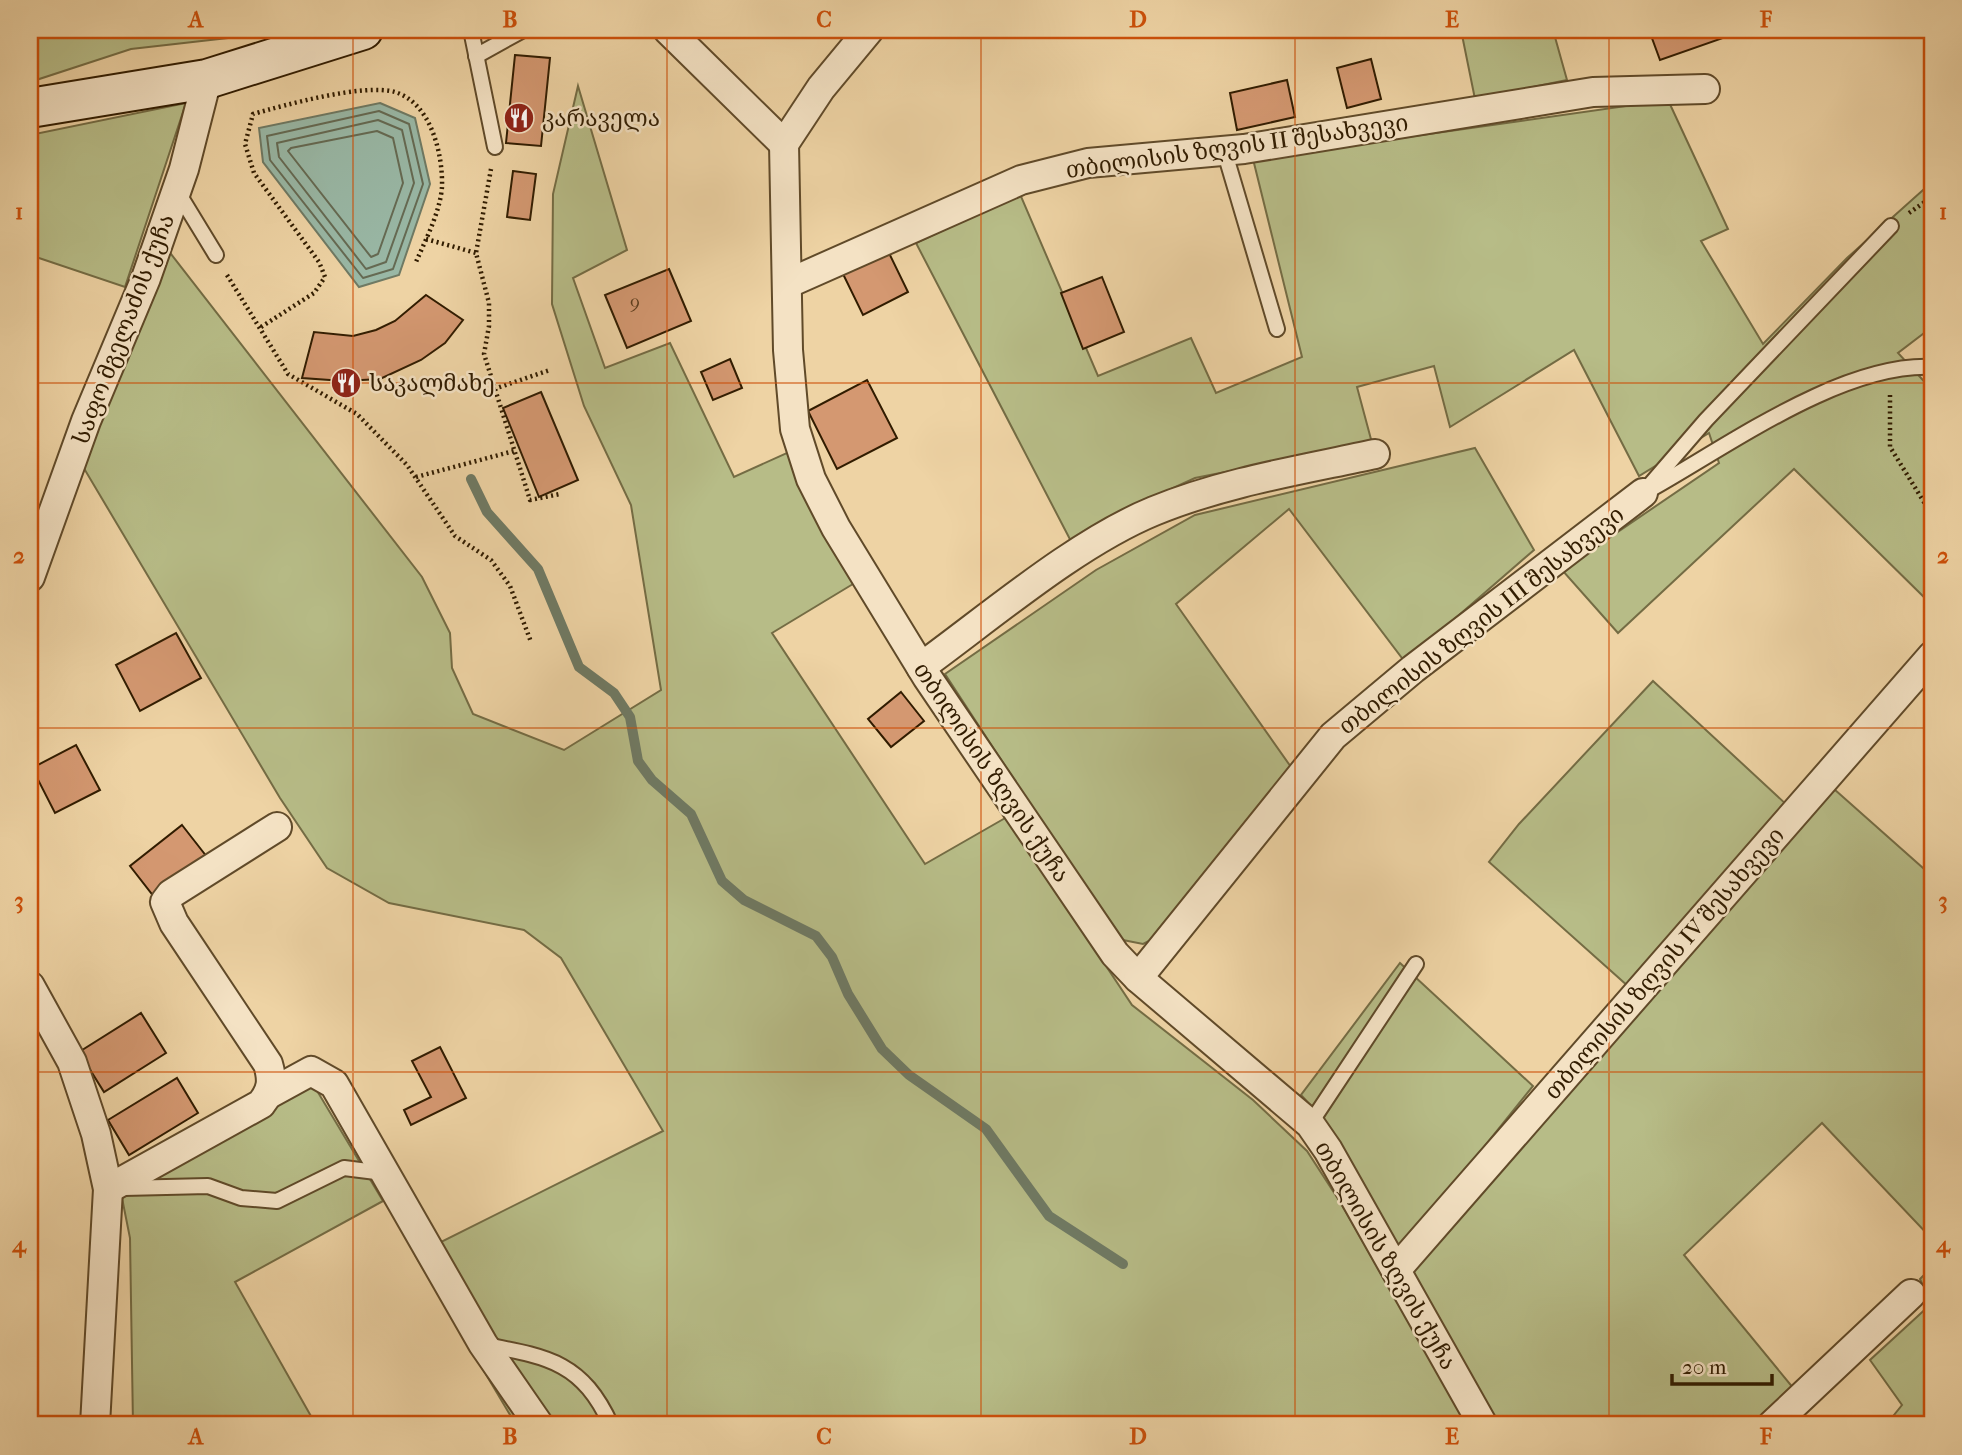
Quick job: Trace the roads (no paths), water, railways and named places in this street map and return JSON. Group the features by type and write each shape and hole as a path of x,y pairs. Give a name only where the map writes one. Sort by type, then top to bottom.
{"main road":[{"path":"30,108 206,79 363,30"}],"street":[{"path":"668,30 784,144 821,88 869,30"},
{"name":"საფო მგელაძის ქუჩა","path":"30,577 36,540 146,278 177,190 206,79"},
{"name":"თბილისის ზღვის II შესახვევი","path":"789,283 1021,180 1088,163 1224,150 1593,92 1705,89"},
{"name":"თბილისის ზღვის ქუჩა","path":"784,144 789,283 788,349 794,429 810,479 836,528 921,667 1115,954 1138,978 1310,1124 1328,1150 1483,1425"},
{"path":"921,667 1089,546 1152,512 1211,490 1375,454"},
{"name":"თბილისის ზღვის III შესახვევი","path":"1138,978 1333,736 1413,669 1643,494"},
{"name":"თბილისის ზღვის IV შესახვევი","path":"1396,1270 1932,656"},
{"path":"269,1094 272,1080 268,1064 174,923 165,902 171,894 277,827"},
{"path":"30,986 72,1062 96,1133 108,1189 95,1425"},
{"path":"108,1189 261,1104 269,1094 311,1071 321,1075 334,1084 483,1344 539,1425"},
{"path":"1772,1425 1911,1294"}],"lane":[{"path":"471,30 495,147"},
{"path":"476,56 523,30"},
{"path":"1224,150 1277,329"},
{"path":"177,190 216,255"},
{"path":"1643,494 1706,420 1891,226"},
{"path":"1643,494 1825,391 1906,366 1932,367"},
{"path":"1310,1124 1416,964"},
{"path":"108,1189 208,1186 241,1198 278,1201 344,1168 385,1173"},
{"path":"483,1344 558,1361 598,1396 611,1425"}],"water":[{"path":"380,103 415,118 430,184 399,275 359,287 263,162 259,128"}],"waterway":[{"path":"471,479 487,512 538,569 579,667 614,693 630,717 638,761 652,780 691,814 722,881 744,900 816,936 832,957 848,994 882,1049 909,1075 986,1129 1049,1216 1123,1264"}],"place":[{"name":"კარაველა","path":"519,118"},
{"name":"საკალმახე","path":"346,383"}]}
